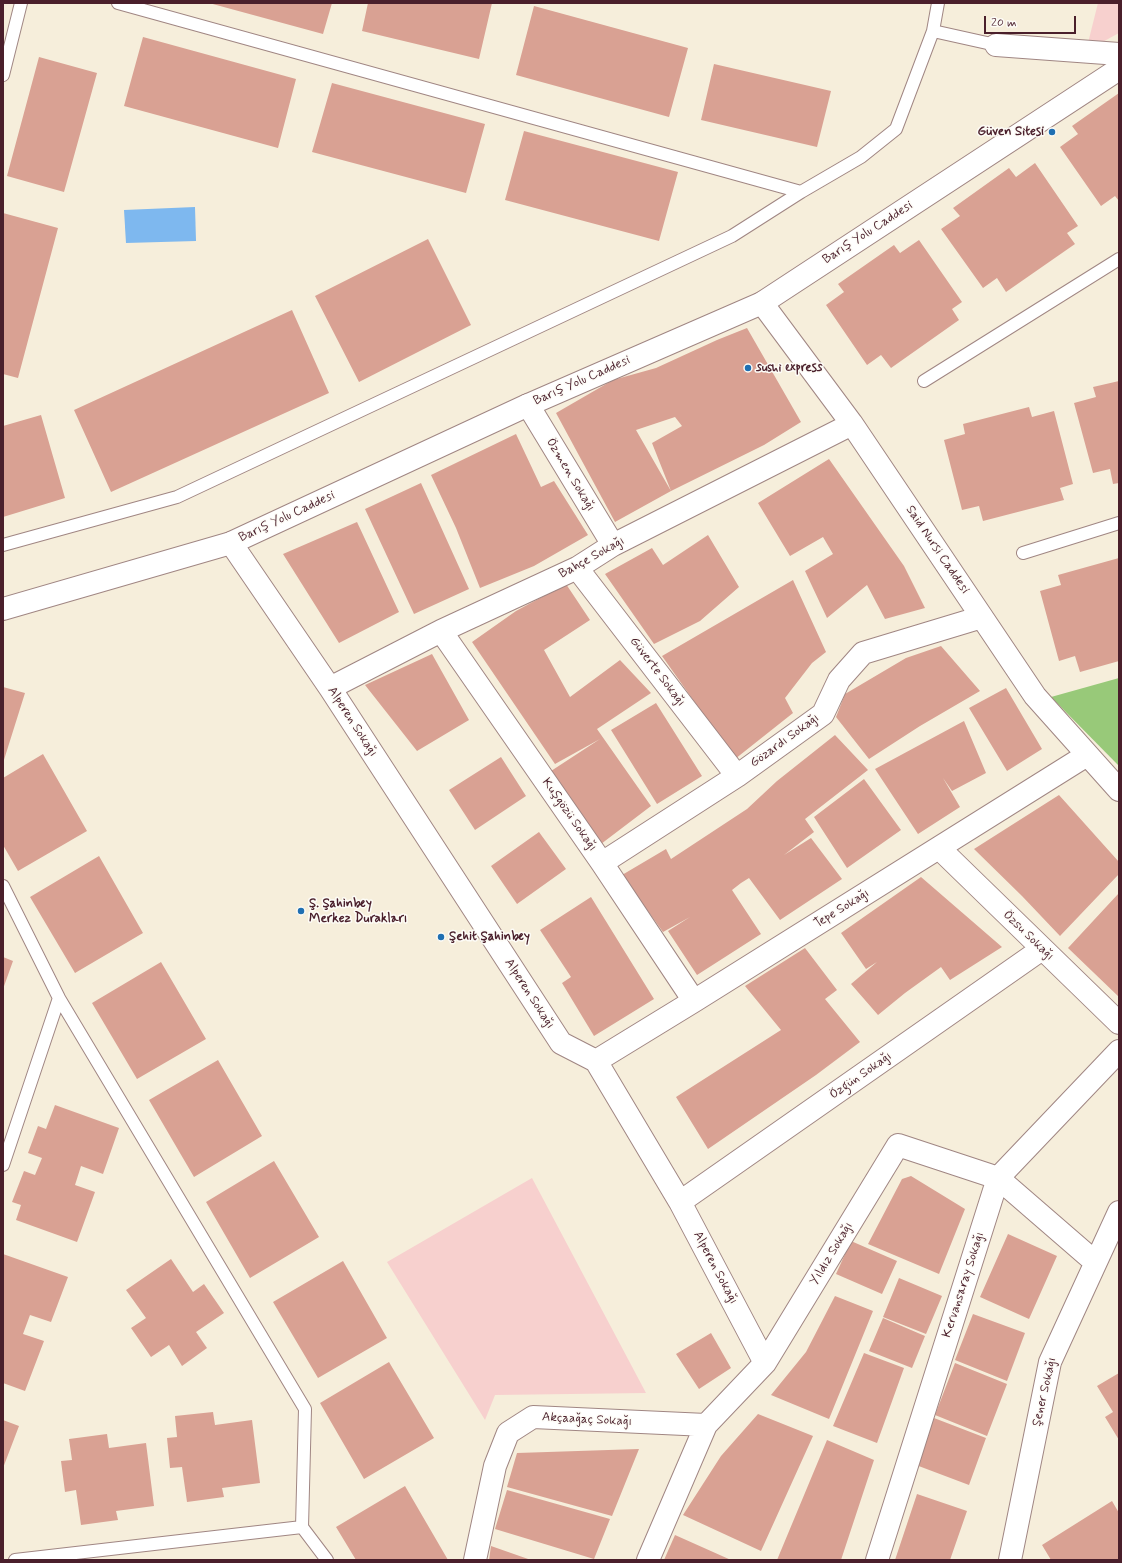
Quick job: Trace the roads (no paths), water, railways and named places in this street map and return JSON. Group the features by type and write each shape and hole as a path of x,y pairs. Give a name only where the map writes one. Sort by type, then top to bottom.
{"street":[{"path":"996,45 1119,54"},
{"name":"Barış Yolu Caddesi","path":"3,609 231,543 528,405 762,303 1119,69"},
{"name":"Said Nursi Caddesi","path":"762,303 852,424 1035,696 1119,790"},
{"name":"Özmen Sokağı","path":"528,405 613,545"},
{"name":"Bahçe Sokağı","path":"330,688 441,631 577,568 613,545 852,424"},
{"name":"Alperen Sokağı","path":"231,543 330,688 561,1043 596,1061 680,1202 765,1364"},
{"name":"Güverte Sokağı","path":"577,568 737,776"},
{"name":"Gözardı Sokağı","path":"602,863 737,776 823,714 839,680 863,653 982,617"},
{"name":"Kuşgözü Sokağı","path":"441,631 602,863 694,1001"},
{"name":"Tepe Sokağı","path":"596,1061 1087,755"},
{"name":"Özsu Sokağı","path":"939,848 1119,1023"},
{"name":"Özgün Sokağı","path":"680,1202 1042,949"},
{"name":"Kervansaray Sokağı","path":"877,1560 998,1178 1119,1051"},
{"name":"Yıldız Sokağı","path":"648,1560 706,1425 765,1364 898,1146 998,1178 1095,1262"},
{"name":"Şener Sokağı","path":"1010,1560 1050,1362 1119,1212"},
{"name":"Akçaağaç Sokağı","path":"475,1560 495,1466 508,1433 533,1417 706,1425"}],"lane":[{"path":"3,75 21,3"},
{"path":"118,3 801,192"},
{"path":"3,545 177,497 732,236 801,192 861,157 896,129 933,31 938,3"},
{"path":"933,31 996,45"},
{"path":"924,381 1119,259"},
{"path":"1023,553 1119,523"},
{"path":"3,886 59,998 305,1409 302,1527 327,1560"},
{"path":"3,1166 59,998"},
{"path":"15,1560 302,1527"}],"water":[{"path":"195,207 196,241 126,243 124,210"}],"place":[{"name":"Güven Sitesi","path":"1052,132"},
{"name":"sushi express","path":"748,368"},
{"name":"Ş. Şahinbey Merkez Durakları","path":"301,911"},
{"name":"Şehit Şahinbey","path":"441,937"}]}
